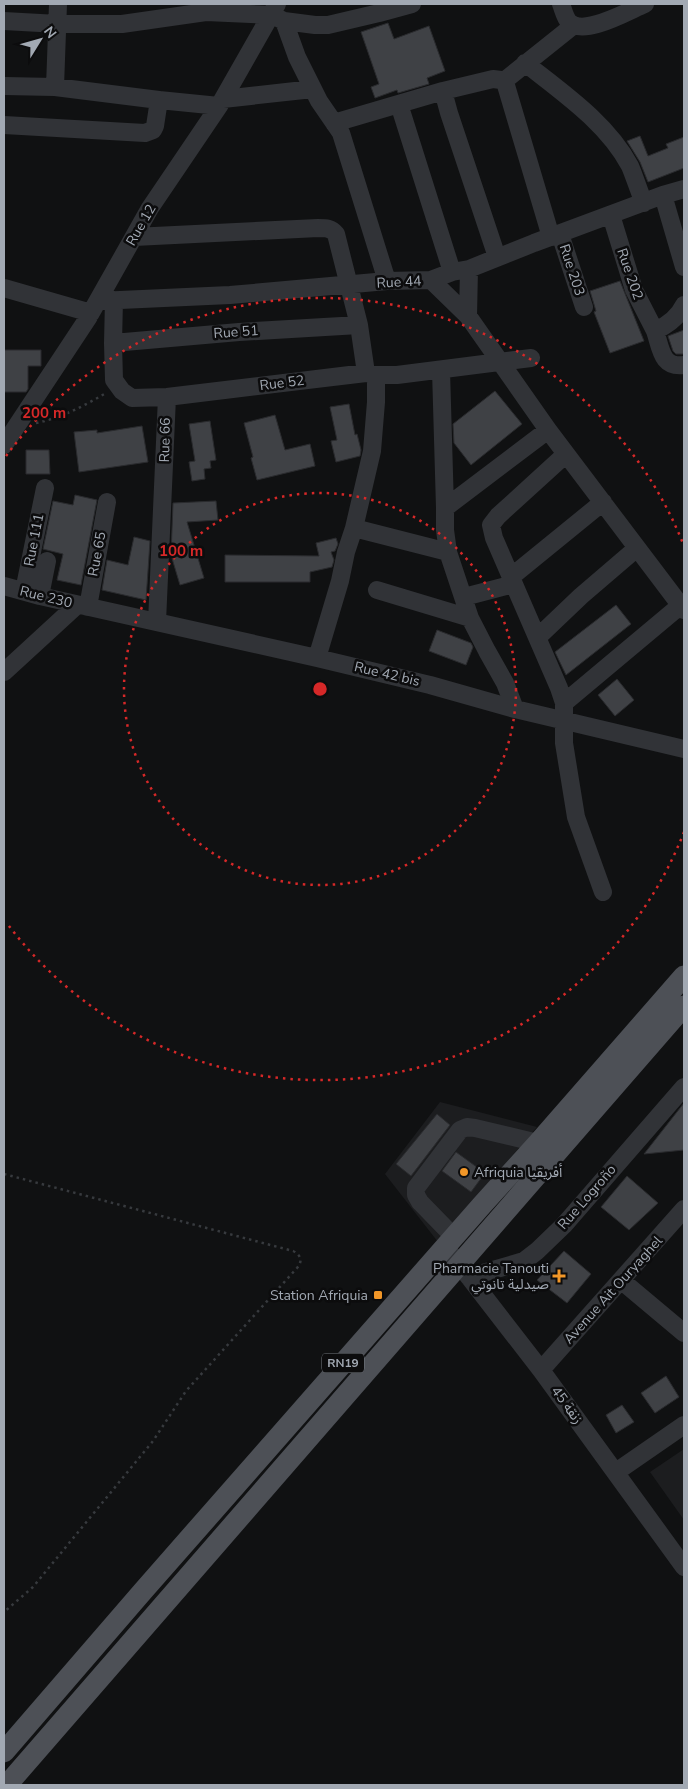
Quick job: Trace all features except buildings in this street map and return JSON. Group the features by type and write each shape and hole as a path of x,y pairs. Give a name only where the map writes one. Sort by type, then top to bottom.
{"main road":[{"name":"RN19","path":"4,1752 142,1591 538,1144 684,976"},
{"name":"RN19","path":"7,1785 464,1271 684,1006"}],"street":[{"path":"55,87 58,4"},
{"path":"4,21 58,24 122,24 206,12 278,14 315,25 328,25 412,4"},
{"path":"561,4 567,20 574,26 584,28 645,4"},
{"path":"278,14 319,101 345,144 387,282"},
{"name":"Rue 12","path":"4,445 101,305 150,208 278,14"},
{"path":"334,123 443,91 493,79 504,81 574,26"},
{"path":"526,63 575,103 610,138 630,167 644,202"},
{"name":"Rue 203","path":"504,81 555,236 584,307"},
{"path":"4,86 55,87 159,100 221,102 313,89"},
{"path":"443,91 497,257"},
{"path":"4,125 145,133 153,130 155,126 159,100"},
{"path":"399,104 461,270 468,316"},
{"name":"Rue 44","path":"4,288 101,305 431,280 684,189"},
{"path":"663,195 684,267"},
{"name":"Rue 202","path":"611,215 634,290 655,331 664,357 676,363"},
{"path":"134,237 328,228 336,234 350,285 376,402 372,451 340,581 317,658"},
{"path":"431,280 468,316 548,430 682,607 564,712"},
{"path":"101,305 112,344 114,380 118,387"},
{"path":"655,331 665,327 676,317 684,305"},
{"name":"Rue 51","path":"112,344 239,332 359,325"},
{"name":"Rue 52","path":"166,397 371,374 397,375 531,358"},
{"path":"441,370 446,508 445,530 448,552 470,618 505,683 515,709"},
{"name":"Rue 66","path":"118,387 132,398 166,397 157,622"},
{"path":"446,508 548,430"},
{"path":"566,454 491,525 494,538 559,688 564,712 564,743 576,817 603,892"},
{"name":"Rue 111","path":"32,594 45,488"},
{"name":"Rue 65","path":"82,606 107,502"},
{"path":"464,597 512,581 603,502"},
{"path":"354,528 448,552"},
{"path":"538,637 581,596 637,548"},
{"path":"32,594 48,561"},
{"name":"Rue 230","path":"4,586 82,606"},
{"path":"376,590 470,618"},
{"path":"4,672 82,606"},
{"name":"Rue 42 bis","path":"82,606 317,658 430,685 515,709 564,712 684,749"},
{"name":"Rue Logroño","path":"464,1271 524,1261 537,1251 564,1225 684,1087"},
{"name":"زنقة 45","path":"538,1144 467,1127 460,1130 416,1188 416,1195 450,1242 464,1271 541,1370 684,1567"},
{"name":"Avenue Ait Ouryaghel","path":"541,1370 684,1209"},
{"path":"622,1281 684,1333"},
{"path":"616,1472 684,1425"}],"path":[{"path":"17,427 49,420 81,407 118,387"},
{"path":"4,1174 293,1252 301,1258 297,1268 186,1391 153,1441 39,1580 4,1612"}],"shaded area":[{"path":"440,1102 537,1127 438,1242 385,1174"},
{"path":"684,1449 684,1520 650,1472"}],"place":[{"name":"Afriquia أفريقيا","path":"464,1172"},
{"name":"Pharmacie Tanouti صيدلية تانوتي","path":"559,1276"},
{"name":"Station Afriquia","path":"378,1295"}]}
